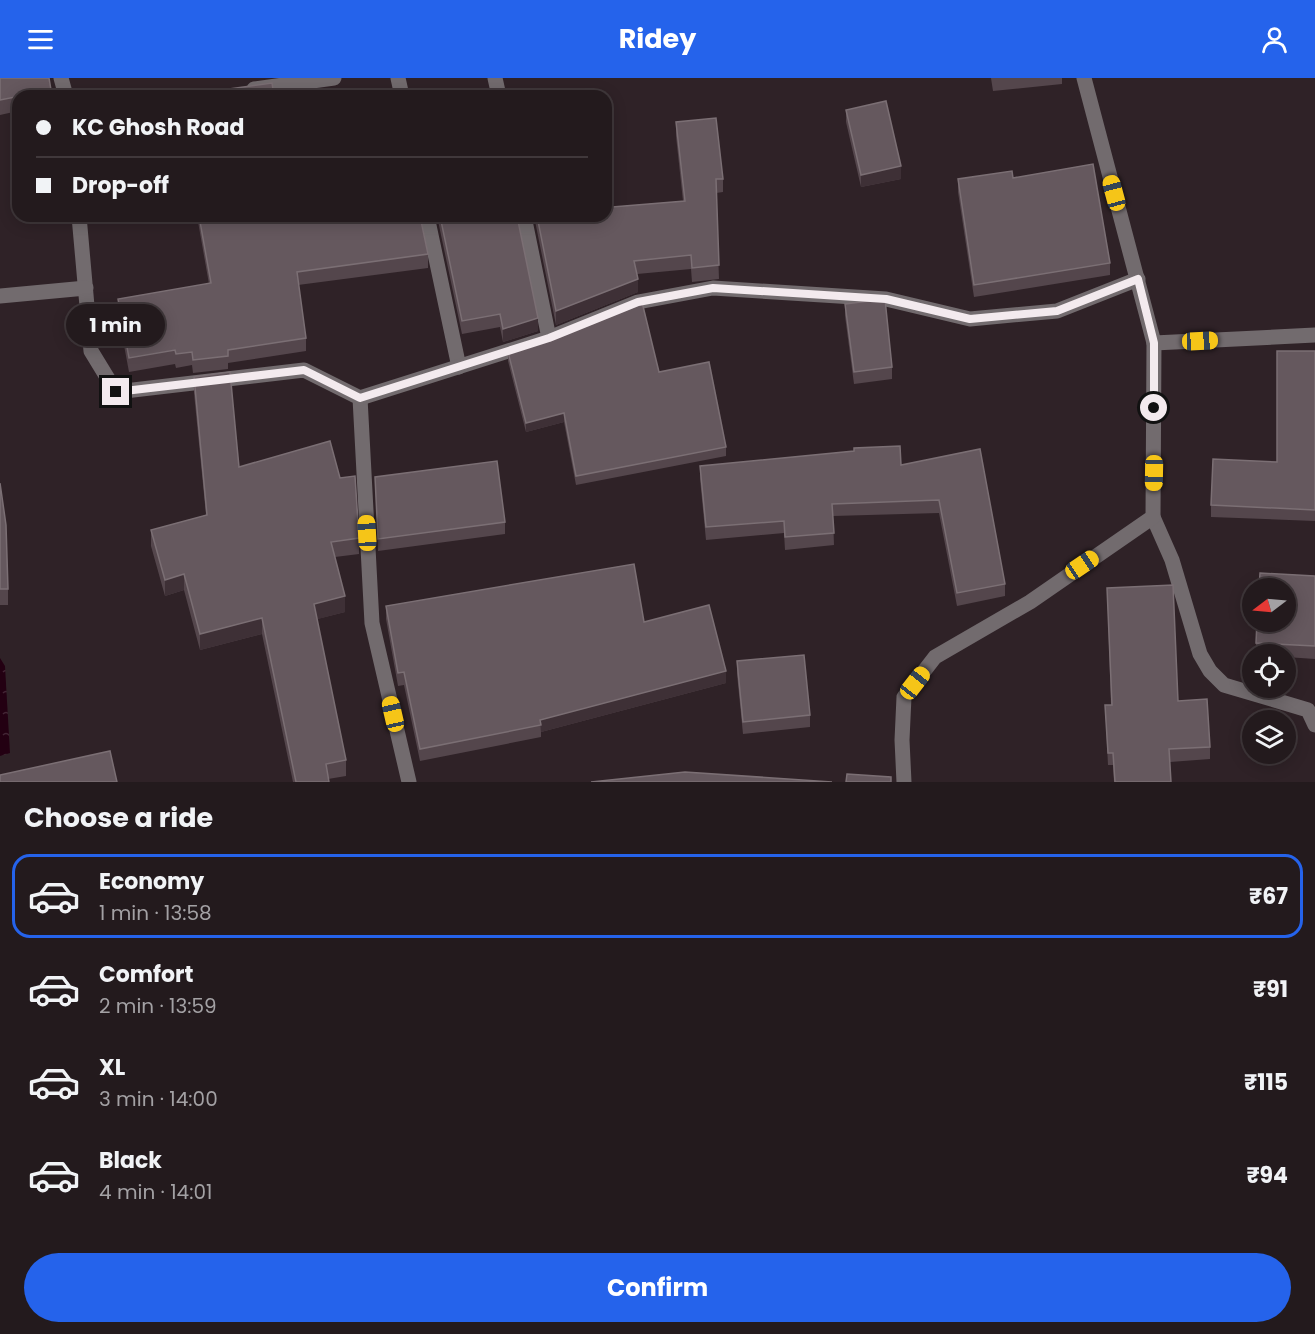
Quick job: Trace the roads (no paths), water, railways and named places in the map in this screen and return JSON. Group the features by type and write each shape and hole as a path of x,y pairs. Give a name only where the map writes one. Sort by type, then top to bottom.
{"street":[{"path":"248,90 334,78"},
{"path":"1084,78 1154,343 1153,517 1172,560 1200,654 1210,670 1224,685 1308,710 1315,725"},
{"path":"80,222 91,351 116,392 304,370 360,398 549,338 638,302 713,288 886,299 970,319 1057,311 1138,279"},
{"path":"428,222 459,367"},
{"path":"525,222 549,338"},
{"path":"0,296 86,288"},
{"path":"1154,343 1315,335"},
{"path":"360,398 372,623 409,782"},
{"path":"904,782 902,740 904,697 935,657 1030,602 1153,517"}],"water":[{"path":"0,658 5,666 10,753 0,756"}]}
